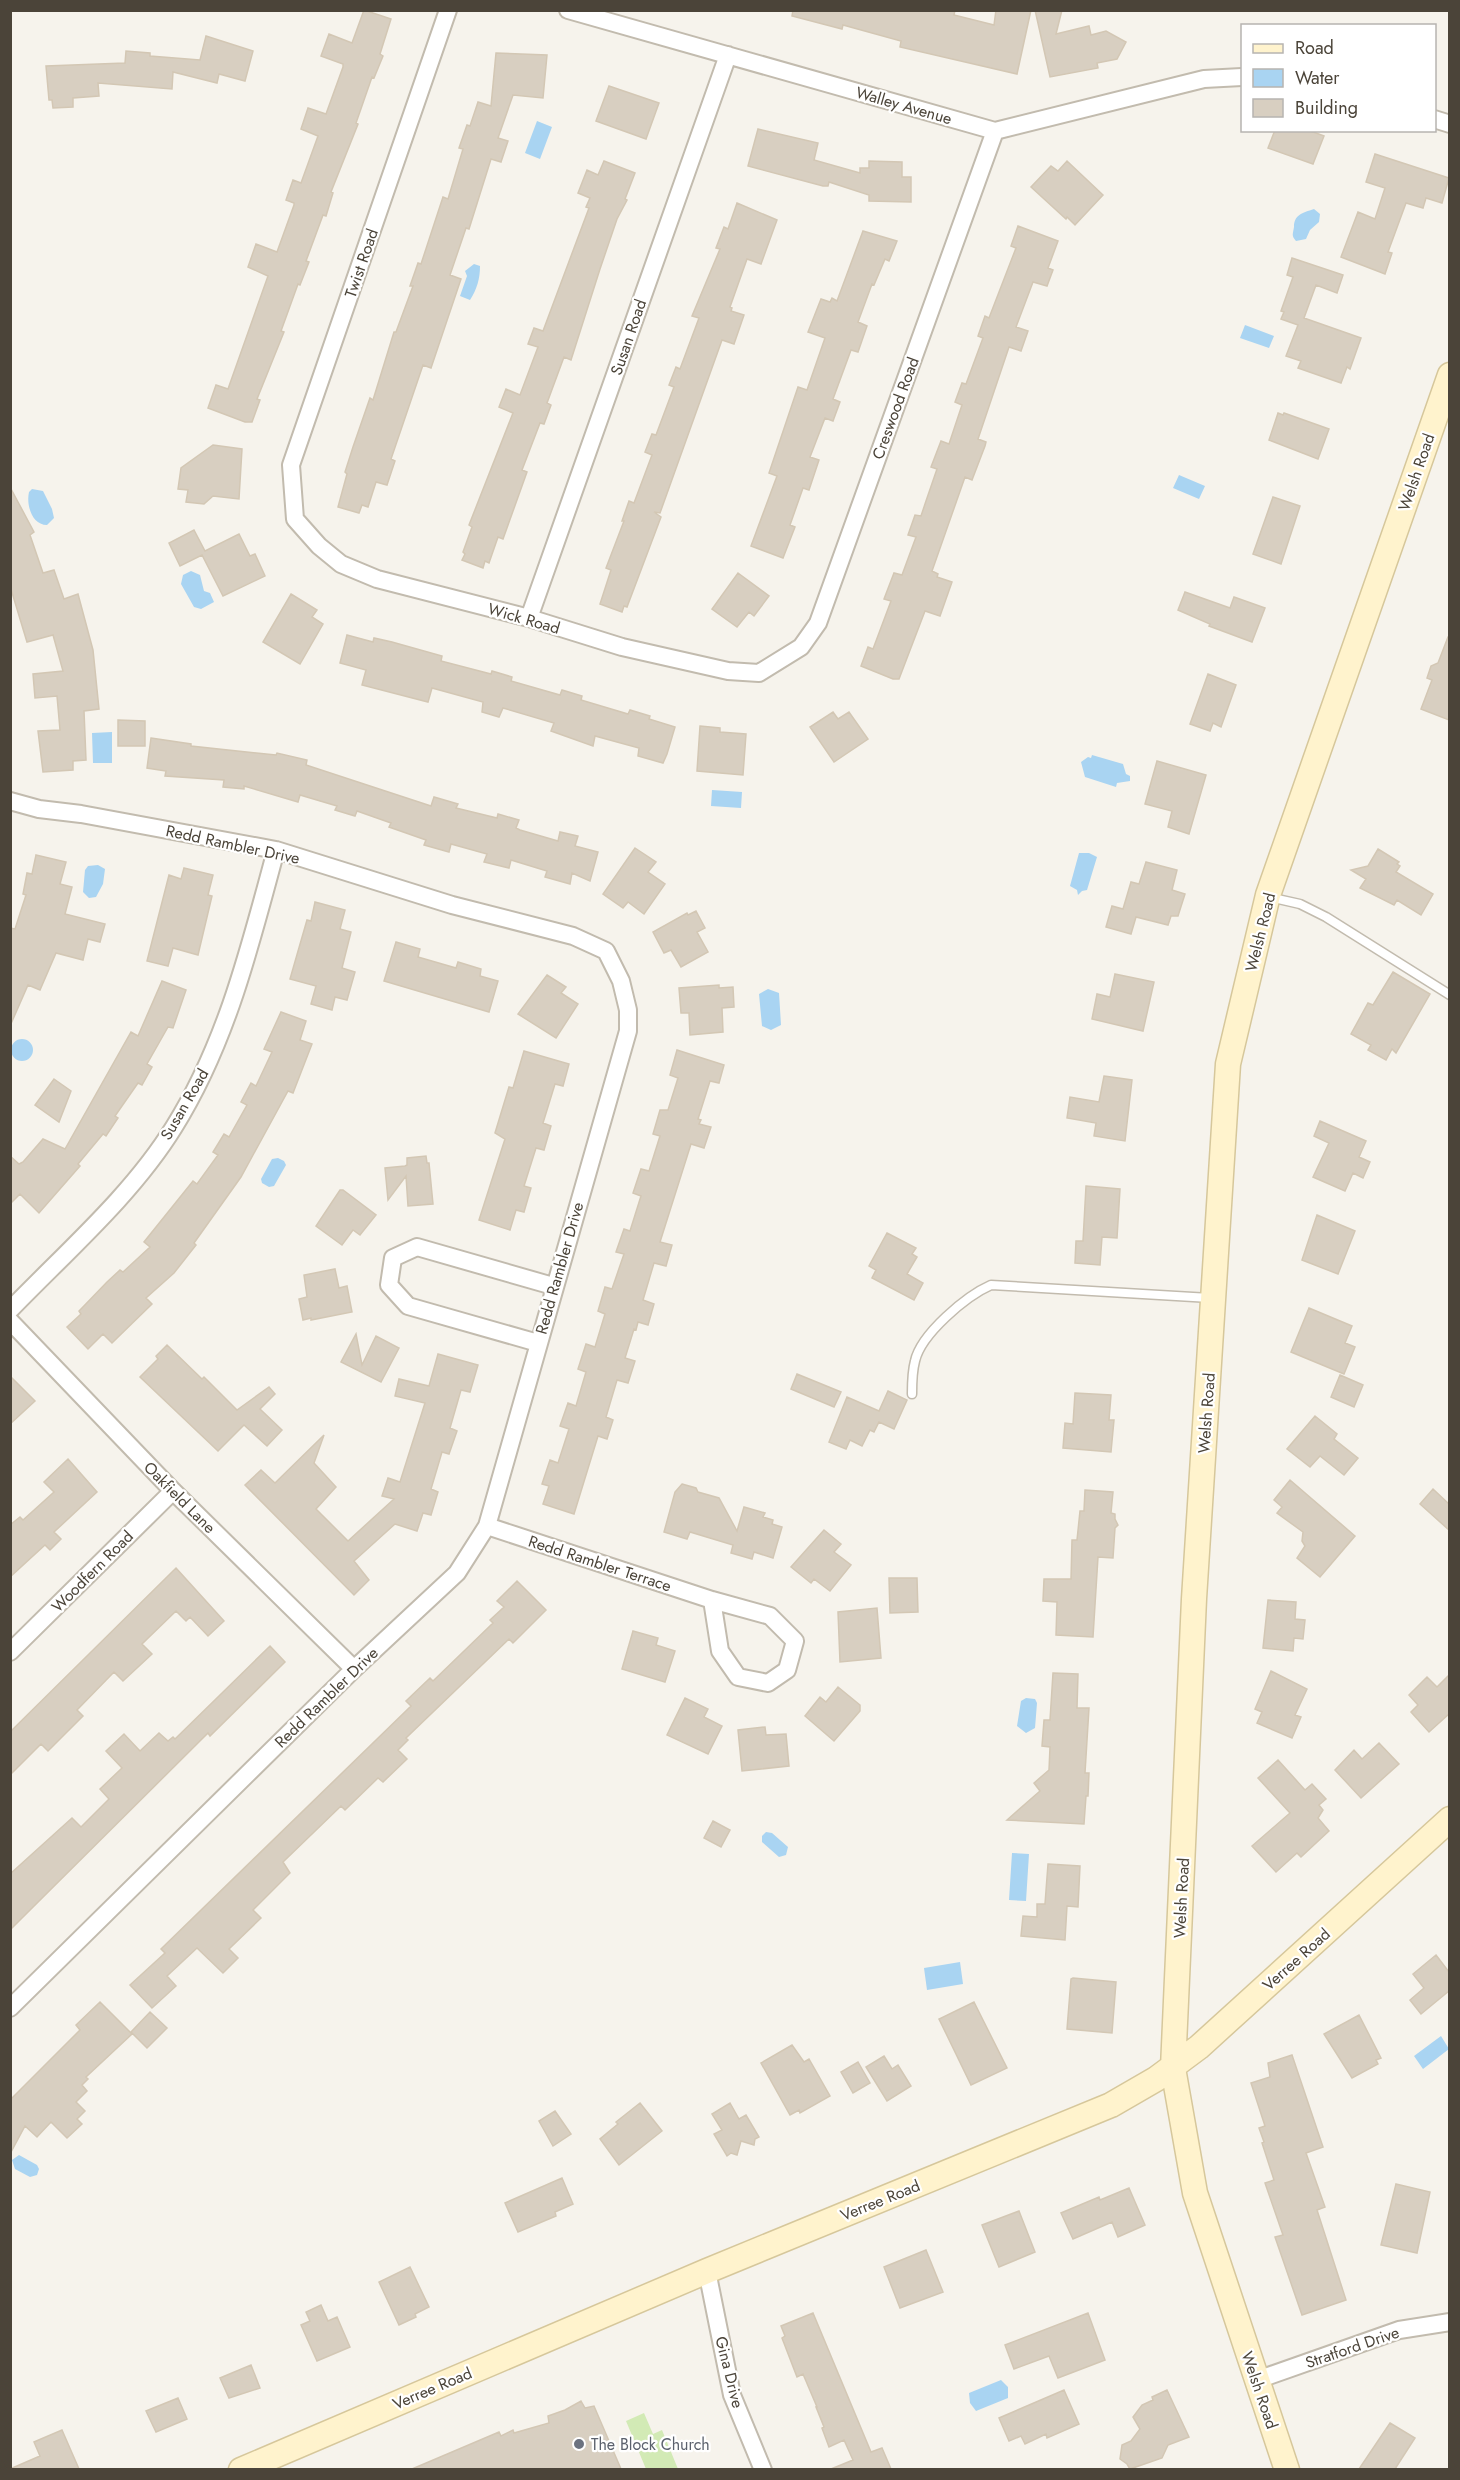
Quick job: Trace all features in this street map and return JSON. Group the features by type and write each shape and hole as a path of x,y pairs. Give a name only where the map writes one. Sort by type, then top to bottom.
{"main road":[{"name":"Welsh Road","path":"1287,2469 1195,2193 1173,2068 1194,1599 1228,1064 1268,897 1449,375"},
{"name":"Verree Road","path":"241,2469 707,2271 1111,2105 1173,2068 1449,1819"}],"street":[{"name":"Twist Road","path":"295,519 291,465 448,10"},
{"name":"Walley Avenue","path":"568,10 995,131 1204,79 1241,77"},
{"name":"Susan Road","path":"529,618 728,55"},
{"name":"Creswood Road","path":"770,666 801,647 818,623 995,131"},
{"name":"Wick Road","path":"295,519 319,546 341,564 376,579 529,618 688,664 728,671 759,673 770,666"},
{"name":"Redd Rambler Drive","path":"10,801 39,809 81,814 276,850 452,905 573,936 606,951 621,981 628,1010 628,1031 487,1526 457,1573 354,1669 10,2008"},
{"name":"Susan Road","path":"10,1310 136,1180 174,1126 218,1042 242,974 276,850"},
{"path":"538,1343 408,1306 389,1285 393,1258 417,1247 554,1286"},
{"name":"Oakfield Lane","path":"10,1321 173,1491 354,1669"},
{"name":"Woodfern Road","path":"10,1652 173,1491"},
{"name":"Redd Rambler Terrace","path":"487,1526 712,1600 770,1616 795,1641 787,1670 768,1683 738,1677 720,1651 712,1600"},
{"name":"Gina Drive","path":"707,2271 732,2396 763,2469"},
{"name":"Stratford Drive","path":"1257,2380 1400,2330 1449,2322"}],"lane":[{"path":"1268,897 1300,904 1326,917 1449,995"},
{"path":"912,1394 915,1359 926,1341 950,1314 976,1292 991,1285 1214,1298"}],"green space":[{"path":"644,2413 653,2434 662,2430 678,2469 646,2469 626,2421"}],"water":[{"path":"537,121 552,127 540,159 525,153"},
{"path":"1314,209 1320,214 1319,222 1310,230 1306,239 1296,241 1293,237 1295,220 1302,213"},
{"path":"474,264 480,266 479,275 470,300 460,296 467,276 465,271"},
{"path":"1245,325 1274,336 1269,348 1240,338"},
{"path":"1179,475 1205,486 1199,499 1173,488"},
{"path":"32,489 43,491 52,509 54,518 47,525 37,522 31,513 28,497"},
{"path":"191,571 200,575 204,591 210,593 214,602 201,609 194,607 181,584 183,575"},
{"path":"112,732 112,763 93,763 92,733"},
{"path":"1092,755 1123,764 1126,774 1130,776 1130,781 1117,783 1116,787 1085,777 1081,762 1088,757 1091,758"},
{"path":"712,790 742,792 741,808 711,806"},
{"path":"1079,853 1089,853 1097,857 1087,890 1078,895 1077,890 1070,886"},
{"path":"98,865 105,869 103,884 96,897 89,898 83,892 85,870 88,866"},
{"path":"768,989 779,993 781,1025 771,1030 762,1026 759,994"},
{"path":"22,1039 30,1042 33,1050 30,1058 22,1061 14,1058 11,1050 14,1042"},
{"path":"278,1158 286,1165 274,1186 269,1187 262,1183 261,1179 272,1159"},
{"path":"1026,1698 1035,1699 1037,1703 1035,1728 1026,1733 1017,1726 1021,1701"},
{"path":"766,1832 772,1833 788,1847 786,1855 779,1857 762,1842 762,1836"},
{"path":"1012,1853 1029,1854 1026,1901 1009,1900"},
{"path":"960,1962 963,1984 927,1990 924,1968"},
{"path":"1441,2036 1449,2049 1423,2069 1414,2056"},
{"path":"19,2155 37,2165 39,2169 37,2175 30,2177 15,2169 12,2160"},
{"path":"1001,2380 1008,2387 1008,2398 976,2411 970,2403 969,2393"}],"building":[{"path":"364,10 391,19 380,54 383,56 374,78 372,77 356,123 358,124 331,192 333,193 326,216 323,215 306,261 309,262 300,285 298,284 281,331 284,332 257,399 260,400 252,422 245,422 208,408 216,385 228,389 268,276 248,267 256,244 277,252 294,205 286,200 293,180 301,183 318,136 301,129 308,108 326,114 343,67 343,64 321,56 329,34 352,43"},
{"path":"793,10 955,10 954,15 994,25 996,10 1031,10 1017,74 900,47 901,41 843,25 842,29 792,16"},
{"path":"1035,10 1062,10 1056,34 1089,26 1091,35 1106,31 1126,42 1117,59 1097,63 1098,68 1050,77"},
{"path":"206,36 253,51 245,81 219,74 217,83 173,72 172,89 98,83 99,96 73,98 73,107 53,108 52,100 49,100 46,66 125,63 126,51 150,53 150,56 200,60"},
{"path":"496,53 547,55 543,98 513,95 498,138 508,141 501,162 491,159 469,229 466,228 450,275 461,279 431,368 423,365 391,459 395,461 387,485 376,482 368,507 362,505 359,513 338,507 353,447 370,398 373,400 394,332 396,332 413,286 410,286 418,263 421,264 443,197 448,199 463,149 459,148 467,125 470,126 478,102 491,106"},
{"path":"609,86 659,103 646,139 596,121"},
{"path":"758,129 818,143 814,160 860,173 860,168 869,168 869,161 902,162 902,177 911,177 911,202 869,201 869,195 829,182 828,186 823,186 748,166"},
{"path":"1274,132 1313,132 1324,136 1313,164 1268,148"},
{"path":"1375,154 1449,178 1442,203 1426,198 1423,208 1406,203 1388,252 1392,253 1385,274 1341,257 1358,212 1375,219 1385,188 1366,182"},
{"path":"604,161 635,173 625,199 627,200 617,219 571,360 564,357 547,403 551,405 544,424 540,423 522,470 527,472 503,539 498,537 489,563 485,561 483,568 462,560 472,527 469,525 513,413 499,407 506,389 520,395 538,347 528,344 534,328 543,331 589,208 586,207 590,198 578,193 587,170 598,175"},
{"path":"1067,161 1103,195 1075,225 1031,187 1051,166 1058,171"},
{"path":"737,203 777,220 761,264 747,259 730,307 731,311 744,315 734,344 722,340 660,513 654,512 661,517 627,607 624,606 622,612 600,604 611,570 606,568 629,501 634,503 652,455 645,452 652,434 656,435 674,387 669,385 676,367 680,369 699,318 692,316 720,249 716,248 724,227 728,229"},
{"path":"1018,226 1058,241 1048,268 1053,270 1047,286 1033,282 1016,327 1028,331 1021,351 1009,347 978,439 986,442 985,446 972,480 965,477 932,571 938,574 937,577 952,582 940,616 925,611 899,679 893,679 861,666 868,647 873,649 891,601 884,599 894,573 902,575 916,537 908,535 915,515 921,516 937,469 931,467 941,441 949,444 962,405 955,402 962,383 966,384 983,338 978,336 985,316 989,318 1016,248 1011,246"},
{"path":"863,231 897,241 889,261 885,259 874,285 872,284 858,322 867,326 858,352 851,350 833,399 840,402 833,421 825,418 810,457 819,460 809,490 803,488 790,525 795,527 783,558 751,546 777,476 769,473 798,387 807,390 825,338 808,332 821,299 830,302 832,298 837,301"},
{"path":"1292,258 1343,275 1337,293 1316,285 1304,318 1361,338 1350,369 1347,367 1341,383 1298,368 1301,361 1286,356 1298,325 1281,319 1284,312 1281,311 1293,277 1287,275"},
{"path":"1278,413 1329,429 1318,459 1269,440"},
{"path":"213,445 242,449 239,499 213,496 204,504 186,502 188,490 178,489 181,468"},
{"path":"10,487 34,532 30,535 43,573 54,570 64,599 78,594 93,650 99,709 84,711 86,760 73,761 73,770 43,772 38,731 60,730 57,696 35,698 33,674 63,671 53,635 27,642 10,586"},
{"path":"1273,497 1300,506 1281,564 1253,554"},
{"path":"194,530 205,551 239,534 250,556 255,554 265,576 223,596 202,555 180,566 169,543"},
{"path":"738,573 769,596 754,616 749,612 737,627 712,609"},
{"path":"1185,592 1230,608 1234,597 1265,608 1252,642 1209,626 1210,624 1178,610"},
{"path":"291,594 317,610 312,617 323,624 300,664 263,642"},
{"path":"347,635 373,642 374,638 392,642 442,656 441,661 491,674 492,671 512,677 511,681 560,695 562,690 582,696 581,700 628,714 630,710 650,716 649,719 675,727 667,754 663,763 638,756 639,748 595,736 593,746 551,731 554,723 503,708 499,717 482,712 483,702 432,688 428,702 362,685 366,670 340,663"},
{"path":"1448,637 1449,720 1421,709 1432,680 1427,678 1431,666 1438,663"},
{"path":"1208,674 1236,685 1221,727 1213,723 1210,731 1190,724"},
{"path":"833,712 838,719 849,712 868,739 834,762 810,727"},
{"path":"118,720 145,721 145,746 118,746"},
{"path":"700,726 720,728 720,732 746,734 743,775 697,771"},
{"path":"151,738 191,744 191,746 276,755 277,753 307,760 306,765 431,806 434,797 458,804 456,808 497,818 498,814 519,820 516,828 558,841 560,832 578,836 575,846 598,852 590,881 572,873 570,884 545,877 547,871 511,860 509,868 484,862 487,854 451,844 449,852 424,845 426,840 389,827 391,823 357,811 355,816 335,810 337,806 300,795 298,802 244,786 244,789 223,787 224,780 165,776 166,771 147,768"},
{"path":"1157,761 1206,775 1189,834 1168,827 1172,811 1145,804"},
{"path":"635,848 656,862 648,872 665,884 644,914 628,902 623,908 603,894"},
{"path":"1378,849 1399,862 1397,864 1400,866 1396,872 1433,894 1421,915 1397,900 1394,905 1360,888 1366,879 1351,870 1368,866"},
{"path":"36,855 66,862 60,884 72,887 65,914 105,924 100,942 88,939 83,960 56,953 40,990 28,985 10,1026 10,928 15,929 26,895 23,894 27,873 32,874"},
{"path":"1146,862 1177,870 1172,890 1185,894 1178,916 1171,916 1168,925 1136,917 1131,934 1106,927 1112,906 1123,909 1131,882 1139,884"},
{"path":"184,868 213,875 208,895 212,896 198,955 173,948 168,966 147,961 169,875 181,879"},
{"path":"315,902 345,910 340,929 351,932 342,968 355,972 347,1000 335,997 332,1010 311,1004 316,986 290,979 307,920 311,921"},
{"path":"696,911 705,928 697,932 708,952 681,967 671,950 664,953 653,932 687,913 688,915"},
{"path":"396,942 420,949 418,957 456,968 458,962 481,969 480,976 498,981 489,1012 384,981"},
{"path":"1393,972 1430,994 1396,1053 1392,1049 1386,1060 1368,1050 1371,1045 1351,1034 1368,1003 1373,1005"},
{"path":"1115,974 1154,982 1143,1031 1092,1019 1097,994 1110,997"},
{"path":"547,975 566,987 561,993 578,1004 556,1038 518,1014"},
{"path":"162,981 186,990 173,1028 168,1027 147,1064 152,1067 142,1085 138,1083 115,1116 118,1118 106,1136 103,1134 78,1164 80,1166 39,1213 20,1194 10,1204 10,1156 19,1164 23,1162 43,1139 65,1149 131,1032 138,1036"},
{"path":"719,985 719,988 733,987 734,1007 722,1008 723,1032 690,1035 689,1013 681,1013 679,988"},
{"path":"281,1012 306,1021 300,1040 312,1044 293,1093 288,1091 241,1177 194,1243 196,1245 174,1273 146,1298 152,1304 112,1343 103,1334 88,1349 67,1327 81,1314 79,1311 107,1282 120,1270 123,1272 150,1247 144,1242 193,1181 197,1184 218,1155 213,1152 224,1134 229,1137 247,1105 241,1102 251,1083 256,1086 272,1052 264,1049"},
{"path":"677,1050 724,1065 719,1083 710,1081 698,1119 701,1120 699,1124 711,1127 704,1148 691,1144 660,1242 672,1245 666,1266 654,1263 643,1300 654,1304 648,1325 638,1322 636,1330 634,1329 625,1358 635,1361 628,1383 617,1380 606,1417 613,1420 607,1439 598,1436 574,1514 543,1504 549,1486 542,1484 550,1460 558,1463 569,1429 560,1426 568,1403 576,1406 586,1372 578,1369 586,1344 595,1347 605,1314 598,1311 605,1287 612,1289 624,1254 616,1252 624,1229 630,1231 641,1196 633,1193 641,1169 649,1171 660,1136 653,1134 660,1110 668,1110 678,1078 670,1075"},
{"path":"524,1051 569,1064 563,1086 555,1084 543,1123 551,1126 544,1150 536,1148 524,1186 531,1188 524,1212 516,1210 510,1230 479,1220 505,1139 495,1133 509,1087 513,1088"},
{"path":"1104,1076 1132,1080 1125,1141 1094,1136 1096,1123 1067,1118 1070,1097 1099,1102"},
{"path":"54,1079 71,1091 59,1122 35,1105"},
{"path":"1320,1121 1366,1141 1359,1157 1370,1162 1363,1178 1353,1173 1345,1191 1313,1177 1329,1143 1314,1136"},
{"path":"426,1156 427,1163 429,1163 433,1204 408,1206 406,1176 388,1200 385,1168 405,1166 407,1158"},
{"path":"1086,1186 1120,1189 1117,1238 1102,1237 1100,1265 1075,1263 1076,1241 1083,1241"},
{"path":"340,1190 376,1215 360,1235 353,1230 342,1245 316,1226"},
{"path":"1317,1215 1355,1231 1338,1274 1302,1260"},
{"path":"887,1233 916,1248 912,1254 917,1257 907,1274 923,1283 914,1300 872,1278 876,1270 869,1266"},
{"path":"335,1269 339,1288 347,1286 352,1312 303,1320 299,1299 307,1297 304,1275"},
{"path":"1309,1308 1352,1326 1345,1343 1355,1347 1344,1374 1291,1352"},
{"path":"356,1334 362,1365 376,1336 399,1348 381,1382 341,1362"},
{"path":"167,1345 237,1410 269,1387 275,1394 260,1409 282,1430 267,1446 244,1425 218,1451 140,1377 158,1359 156,1356"},
{"path":"438,1354 478,1365 470,1392 461,1390 450,1428 457,1431 449,1454 442,1452 431,1489 438,1492 431,1515 423,1513 417,1531 395,1524 354,1561 369,1580 354,1595 245,1485 261,1470 275,1483 324,1435 314,1463 336,1487 316,1509 348,1541 394,1499 382,1496 388,1478 400,1482 425,1403 395,1396 399,1379 429,1386"},
{"path":"797,1374 841,1392 834,1407 791,1389"},
{"path":"1340,1375 1363,1385 1354,1407 1331,1397"},
{"path":"10,1376 35,1401 10,1424"},
{"path":"888,1391 907,1400 894,1429 879,1422 874,1432 870,1430 862,1446 850,1440 846,1449 829,1442 847,1397 879,1411"},
{"path":"1075,1393 1111,1395 1109,1420 1114,1420 1111,1452 1063,1448 1065,1423 1073,1424"},
{"path":"1315,1416 1337,1434 1334,1439 1358,1458 1344,1475 1320,1456 1310,1467 1287,1449"},
{"path":"68,1459 97,1492 54,1532 61,1539 50,1550 45,1545 10,1577 10,1525 20,1517 23,1520 54,1492 44,1482"},
{"path":"1290,1480 1355,1536 1320,1577 1297,1558 1305,1546 1302,1541 1303,1532 1277,1513 1282,1507 1274,1500"},
{"path":"682,1484 696,1488 698,1492 719,1498 737,1531 744,1507 765,1513 763,1517 773,1520 772,1524 782,1527 773,1558 754,1552 752,1559 731,1553 733,1545 690,1532 687,1539 664,1532 675,1492"},
{"path":"1433,1489 1449,1504 1449,1530 1420,1504"},
{"path":"1085,1490 1113,1492 1111,1513 1115,1514 1118,1525 1115,1528 1113,1558 1098,1557 1093,1637 1056,1635 1057,1602 1043,1601 1044,1579 1071,1579 1072,1540 1077,1540 1080,1511 1084,1511"},
{"path":"824,1530 841,1544 834,1552 851,1565 830,1591 814,1579 811,1583 791,1567"},
{"path":"176,1568 224,1621 208,1636 190,1617 186,1621 176,1611 142,1644 152,1654 123,1681 114,1672 77,1710 83,1716 48,1751 41,1744 10,1775 10,1732"},
{"path":"889,1578 917,1578 918,1612 890,1613"},
{"path":"517,1581 546,1610 513,1643 509,1639 406,1738 408,1740 398,1750 407,1759 383,1782 378,1778 345,1810 341,1806 283,1862 290,1873 253,1910 261,1918 229,1949 238,1958 223,1973 197,1948 167,1976 176,1986 152,2008 130,1985 165,1953 161,1949 411,1706 406,1701 430,1678 433,1681 493,1623 490,1620 504,1607 497,1601"},
{"path":"1268,1600 1296,1602 1295,1619 1305,1620 1303,1639 1294,1638 1293,1651 1263,1648"},
{"path":"877,1608 881,1658 840,1662 838,1612"},
{"path":"633,1631 658,1638 656,1645 675,1651 665,1682 622,1669"},
{"path":"270,1646 285,1662 210,1736 208,1733 10,1930 10,1874 72,1818 81,1827 109,1799 100,1789 122,1768 106,1751 124,1734 140,1751 159,1733 168,1741 173,1737 175,1739"},
{"path":"1271,1671 1307,1689 1295,1715 1301,1717 1292,1738 1257,1723 1262,1712 1255,1709"},
{"path":"1053,1673 1078,1674 1077,1708 1089,1708 1085,1773 1089,1773 1084,1824 1007,1820 1040,1791 1034,1783 1049,1770 1050,1747 1042,1746 1044,1720 1050,1720"},
{"path":"1449,1675 1449,1714 1429,1732 1411,1712 1418,1705 1409,1695 1427,1677 1437,1687"},
{"path":"838,1687 860,1705 860,1711 834,1741 805,1716 820,1697 826,1702"},
{"path":"685,1698 708,1709 704,1717 722,1726 708,1754 667,1735"},
{"path":"765,1727 766,1735 786,1734 789,1766 742,1771 738,1730"},
{"path":"1379,1743 1399,1764 1361,1798 1335,1770 1354,1750 1362,1759"},
{"path":"1278,1760 1305,1790 1312,1784 1326,1799 1319,1805 1323,1810 1318,1818 1329,1831 1301,1857 1297,1853 1276,1872 1252,1846 1290,1813 1258,1778"},
{"path":"713,1821 730,1830 721,1847 704,1838"},
{"path":"1048,1864 1080,1866 1078,1907 1067,1906 1065,1940 1021,1936 1023,1916 1037,1917 1037,1904 1045,1904"},
{"path":"1436,1955 1449,1972 1449,1991 1421,2014 1410,2000 1424,1988 1413,1974"},
{"path":"1071,1979 1116,1982 1112,2033 1067,2029"},
{"path":"100,2002 132,2034 86,2077 88,2079 82,2085 87,2091 76,2102 85,2111 77,2119 82,2124 67,2138 51,2122 37,2137 25,2126 10,2154 10,2100 80,2030 76,2025"},
{"path":"974,2002 1007,2068 971,2085 939,2019"},
{"path":"150,2012 167,2028 147,2048 131,2032"},
{"path":"1359,2015 1381,2058 1376,2060 1378,2064 1352,2078 1324,2034"},
{"path":"792,2045 804,2062 809,2059 830,2096 800,2113 799,2110 790,2115 761,2063"},
{"path":"1292,2055 1323,2147 1306,2153 1325,2207 1317,2210 1346,2300 1302,2315 1275,2237 1283,2235 1265,2183 1274,2180 1259,2128 1265,2126 1251,2083 1270,2077 1268,2063"},
{"path":"884,2056 892,2069 898,2065 911,2086 887,2101 866,2067"},
{"path":"858,2062 870,2083 853,2093 841,2072"},
{"path":"640,2103 662,2131 619,2165 600,2139 618,2124 616,2122"},
{"path":"730,2103 739,2119 746,2115 759,2137 755,2139 754,2145 741,2141 737,2155 731,2153 727,2156 714,2134 722,2130 712,2114"},
{"path":"555,2111 571,2134 553,2146 539,2121"},
{"path":"562,2178 573,2204 555,2212 556,2216 518,2232 505,2203"},
{"path":"1396,2184 1430,2192 1417,2253 1381,2245"},
{"path":"1129,2188 1145,2225 1118,2237 1112,2222 1073,2239 1061,2213 1099,2197 1100,2200"},
{"path":"1019,2211 1035,2252 999,2267 982,2225"},
{"path":"926,2250 943,2292 900,2308 884,2267"},
{"path":"410,2267 429,2307 415,2314 416,2317 399,2325 379,2282"},
{"path":"321,2305 328,2321 337,2317 350,2347 317,2361 301,2325 310,2321 306,2312"},
{"path":"813,2313 871,2452 882,2448 891,2469 831,2469 853,2460 844,2440 829,2447 817,2407 803,2374 797,2377 782,2338 785,2336 781,2326"},
{"path":"1088,2313 1105,2360 1058,2378 1049,2356 1014,2369 1005,2345"},
{"path":"251,2365 260,2388 229,2398 220,2378"},
{"path":"1064,2390 1079,2424 1047,2438 1046,2434 1025,2444 1021,2436 1009,2441 999,2418"},
{"path":"1167,2390 1189,2437 1168,2445 1162,2458 1130,2469 1120,2459 1122,2445 1131,2441 1140,2429 1133,2417 1142,2405 1153,2400 1152,2397"},
{"path":"178,2398 187,2419 156,2432 146,2411"},
{"path":"581,2401 585,2408 594,2406 621,2469 412,2469 499,2432 501,2436 513,2430 514,2433 549,2423 548,2416"},
{"path":"1390,2423 1415,2438 1395,2469 1359,2469"},
{"path":"62,2430 79,2469 10,2469 40,2456 34,2442"}],"place":[{"name":"The Block Church","path":"579,2444"}]}
